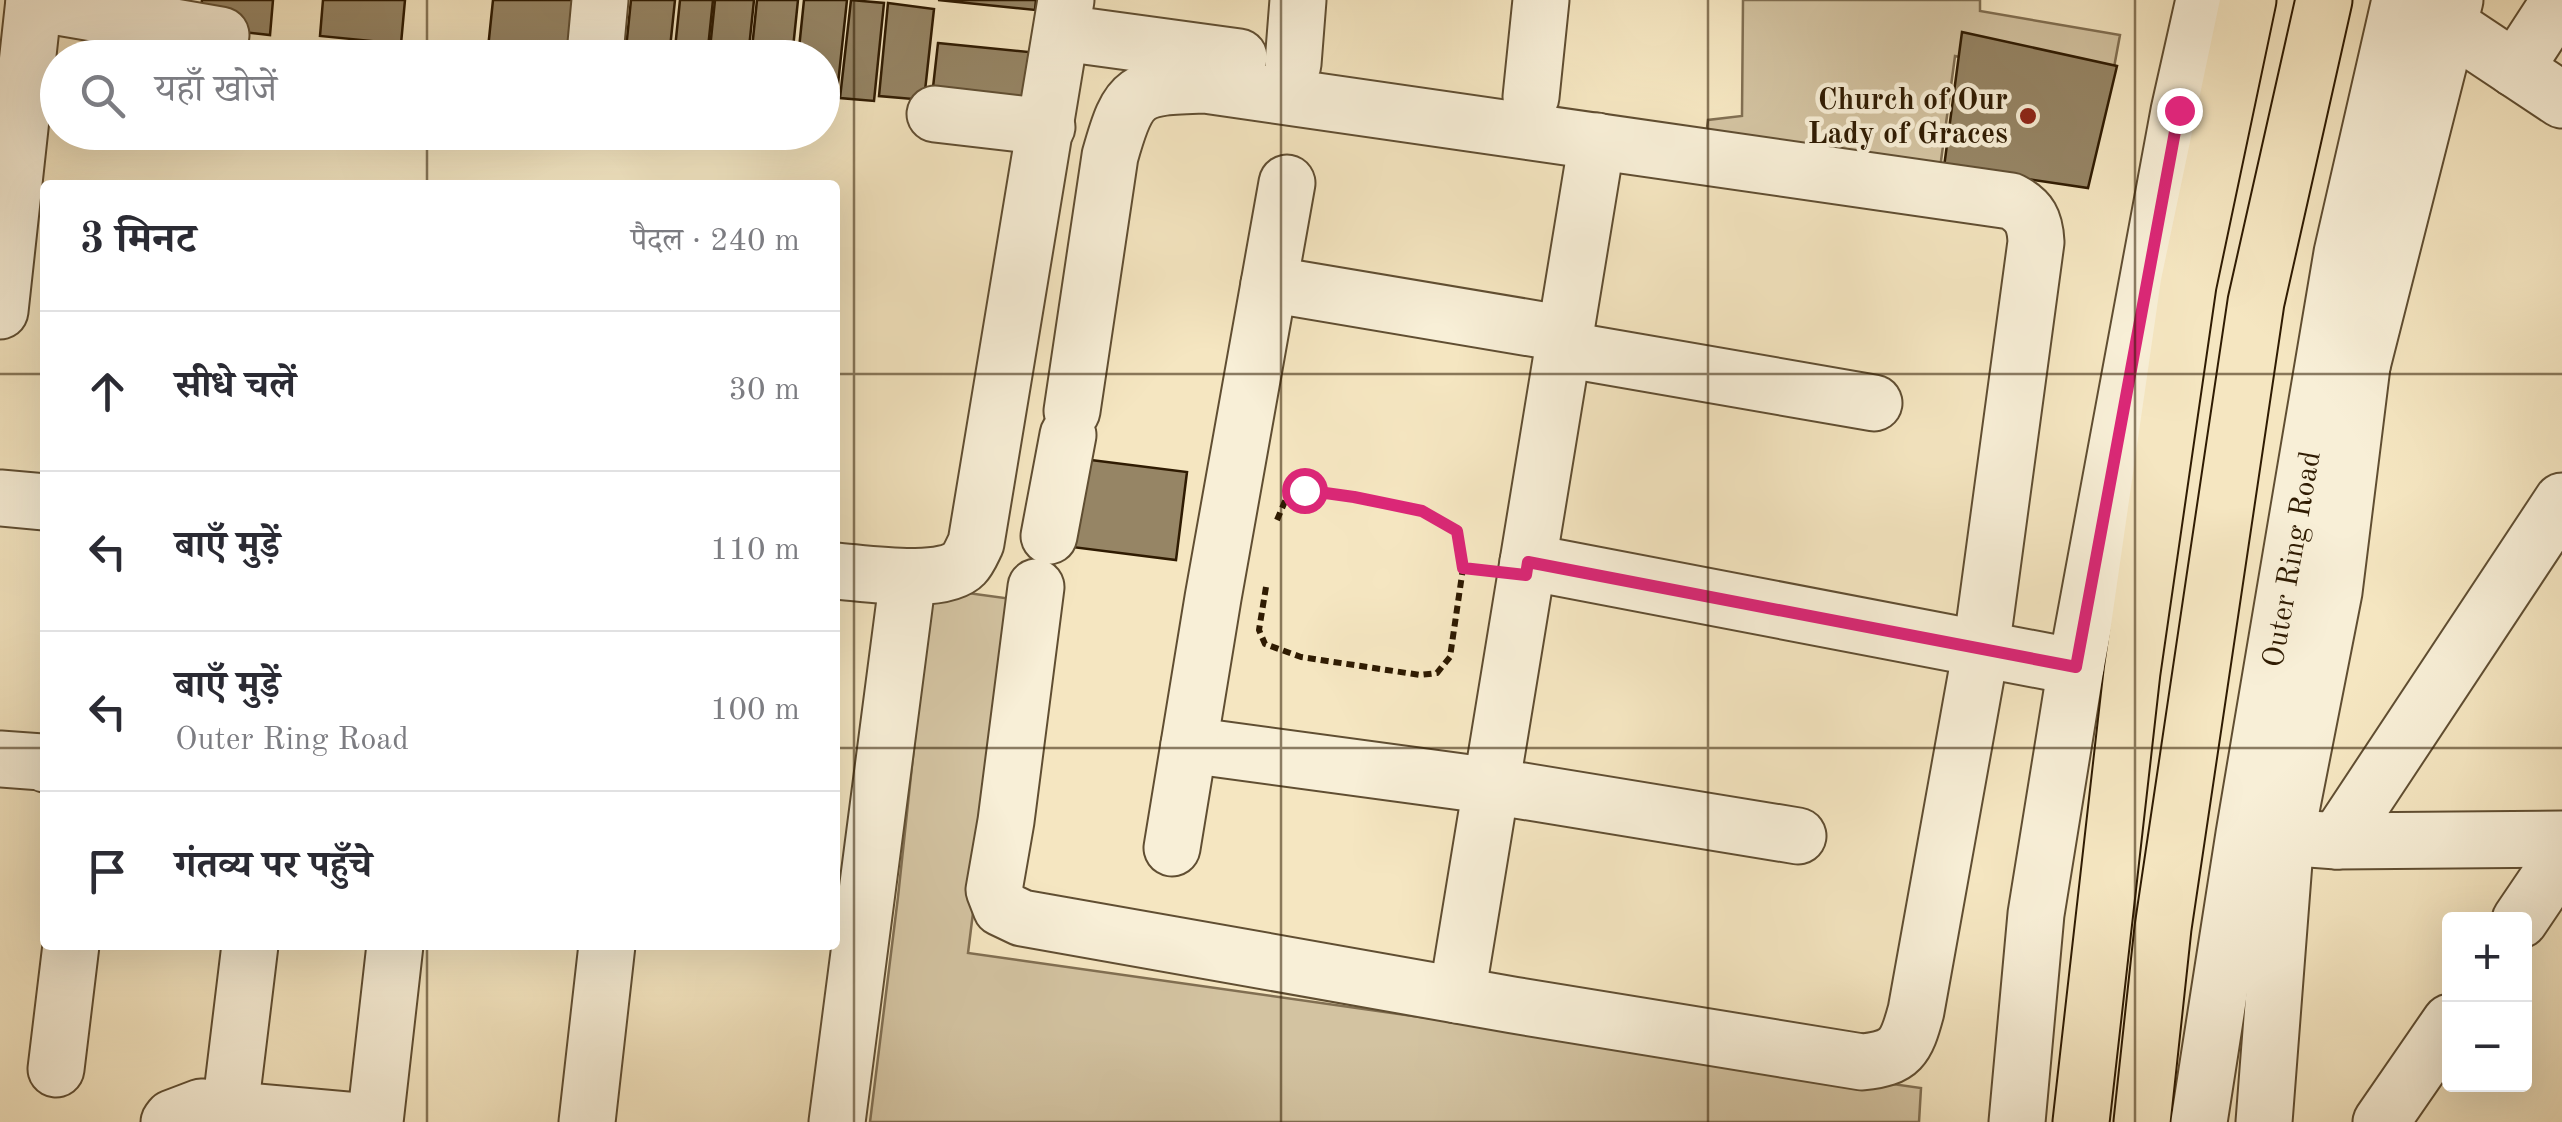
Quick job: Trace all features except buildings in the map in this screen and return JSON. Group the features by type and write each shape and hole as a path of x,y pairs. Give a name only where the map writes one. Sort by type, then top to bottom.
{"main road":[{"path":"2080,1122 2132,672 2188,285 2248,0"},
{"path":"2142,1122 2166,909 2256,302 2324,0"}],"street":[{"path":"596,40 600,0"},
{"path":"1293,64 1298,0"},
{"path":"1531,97 1542,0"},
{"path":"2017,1122 2036,914 2076,667 2179,110 2204,0"},
{"name":"Outer Ring Road","path":"2199,1122 2289,837 2336,288 2400,0"},
{"path":"2515,69 2560,0"},
{"path":"0,311 34,2 221,34"},
{"path":"2264,1122 2289,837 2334,592 2362,366 2438,8 2515,69 2562,100"},
{"path":"840,571 908,577 943,575 963,566 976,543 1065,16 1293,64 1683,117"},
{"path":"1205,84 1597,141 2010,201 2027,210 2035,226 2036,242 1981,650 1916,1011 1908,1038 1897,1054 1862,1062 1022,918 1001,908 994,890 1110,156 1127,107 1140,92 1164,86 1205,84"},
{"path":"936,114 1046,128"},
{"path":"1457,995 1597,141"},
{"path":"1172,848 1287,182"},
{"path":"1269,284 1874,403"},
{"path":"2336,288 2362,366"},
{"path":"989,474 1057,491"},
{"path":"0,498 40,502"},
{"path":"2289,837 2562,500"},
{"path":"1527,569 2076,667"},
{"path":"837,1122 908,577"},
{"path":"1189,745 1492,786 1798,836"},
{"path":"0,759 40,763"},
{"path":"2289,837 2562,839"},
{"path":"2525,912 2562,858"},
{"path":"56,1069 70,950"},
{"path":"230,1110 249,950"},
{"path":"169,1122 201,1107 344,1121 394,950"},
{"path":"587,1122 606,950"},
{"path":"2381,1122 2442,1034"}],"path":[{"path":"1268,572 1259,630 1266,644 1302,656 1420,675 1437,673 1450,656 1463,568 1457,531 1422,511 1304,490 1286,500 1272,534"},
{"path":"1463,568 1527,569"}],"shaded area":[{"path":"1743,0 1980,0 1980,11 2120,35 2110,89 1955,56 1937,191 1704,153 1708,120 1742,116"},
{"path":"931,588 1012,599 968,953 1921,1088 1919,1122 870,1122"}],"place":[{"name":"Church of Our Lady of Graces","path":"2028,116"}],"route":[{"path":"1304,490 1422,511 1457,531 1463,568 1526,575 1528,562 2076,667 2179,110"}]}
